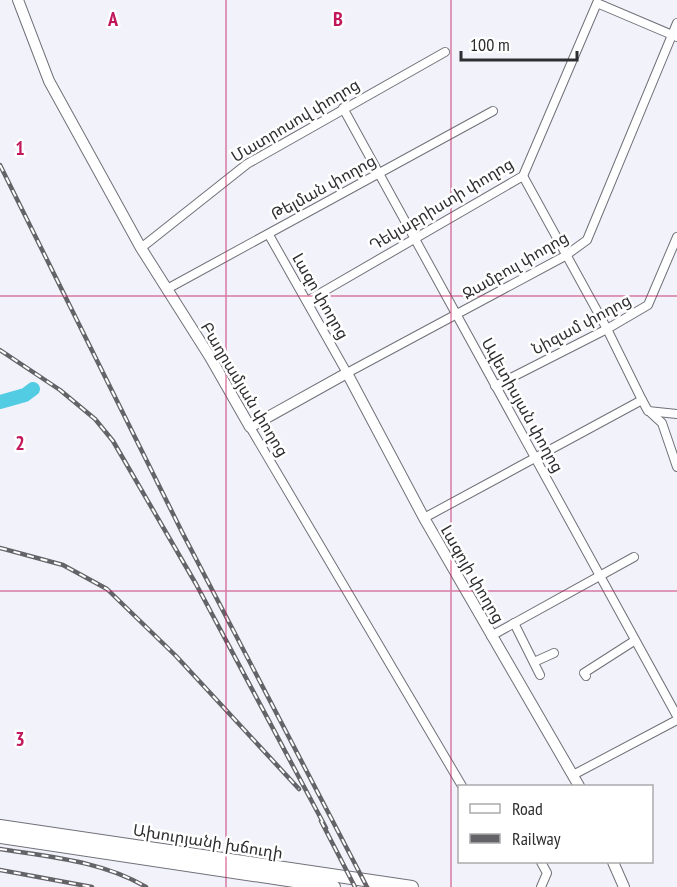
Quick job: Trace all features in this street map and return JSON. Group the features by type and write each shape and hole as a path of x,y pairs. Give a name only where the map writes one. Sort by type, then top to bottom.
{"main road":[{"name":"Ախուրյանի խճուղի","path":"0,826 334,887"},
{"name":"Ախուրյանի խճուղի","path":"0,837 306,881 412,887"}],"street":[{"name":"Բաղրամյան փողոց","path":"18,0 49,81 141,248 250,427 461,785"},
{"name":"Դեկաբրիստի փողոց","path":"307,301 523,176 597,3 675,36"},
{"name":"Ջամբուլ փողոց","path":"250,427 565,256 587,240 675,36 677,23"},
{"name":"Մատրոսով փողոց","path":"141,248 247,164 445,52"},
{"name":"Ավետիսյան փողոց","path":"343,108 677,718"},
{"name":"Թելման փողոց","path":"167,289 493,111"},
{"path":"523,176 607,329 648,411 662,423 677,466"},
{"name":"Լազո փողոց","path":"269,235 347,373"},
{"name":"Նիզամ փողոց","path":"495,386 607,329 648,305 677,237"},
{"name":"Լազոյի փողոց","path":"347,373 424,518 578,785"},
{"path":"424,518 642,400"},
{"path":"648,411 677,414"},
{"path":"491,636 634,557"},
{"path":"514,623 540,675"},
{"path":"586,676 584,673 634,641"},
{"path":"534,662 554,653"},
{"path":"573,775 677,718"},
{"path":"541,887 547,873 542,863"},
{"path":"614,863 624,887"}],"waterway":[{"path":"0,402 25,395 33,389"}],"railway":[{"path":"0,165 182,532 367,887"},
{"path":"0,350 60,390 95,419 113,441 196,584 326,828"},
{"path":"0,548 63,565 107,589 176,656 299,789"},
{"path":"321,821 355,887"},
{"path":"0,849 94,866 112,871 146,887"},
{"path":"0,870 92,887"}]}
